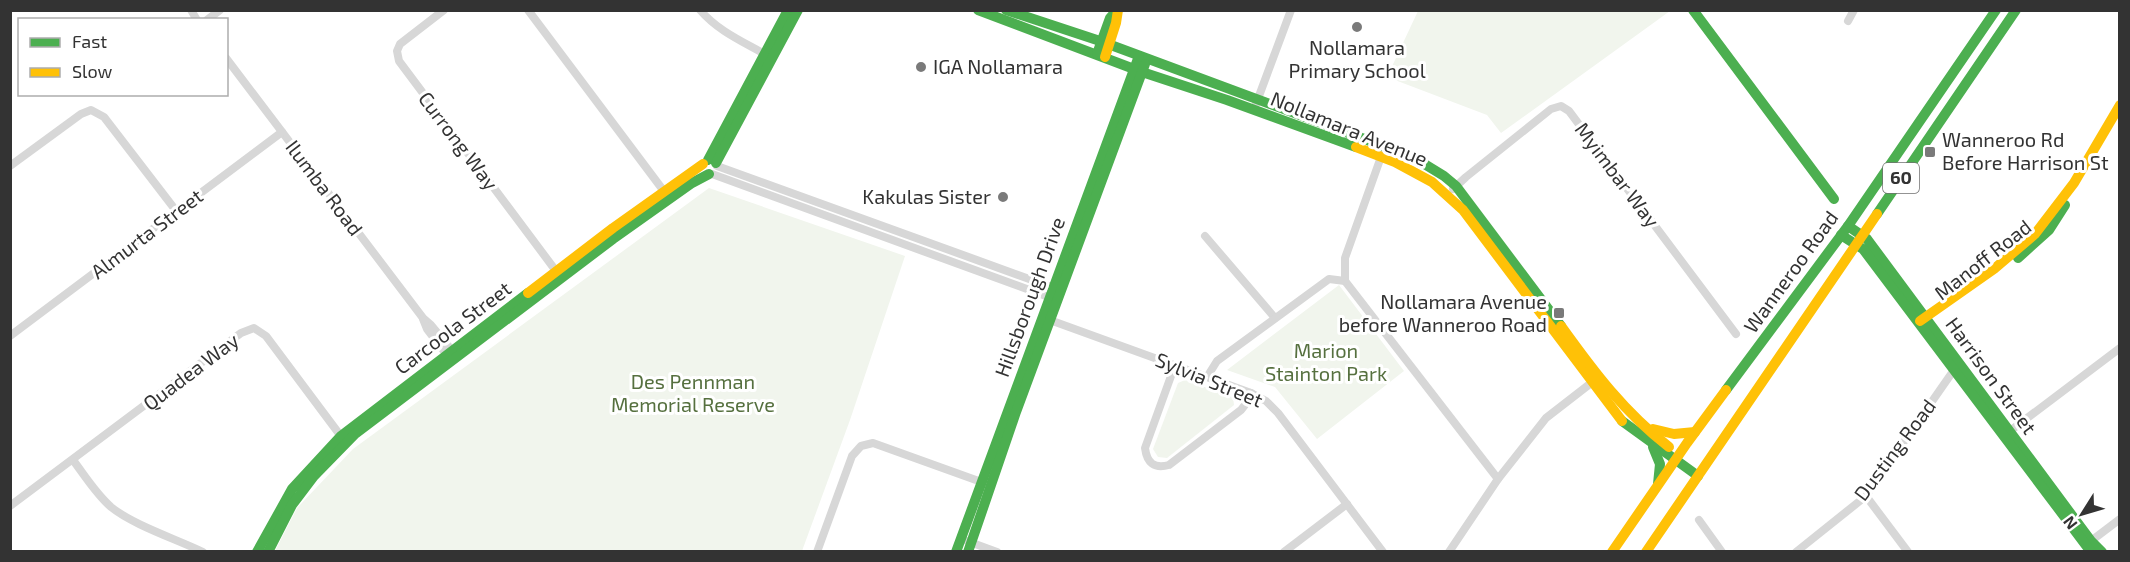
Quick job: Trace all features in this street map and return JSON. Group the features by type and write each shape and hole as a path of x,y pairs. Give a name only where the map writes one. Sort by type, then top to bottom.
{"main road":[{"name":"Carcoola Street","path":"257,552 292,489 310,468 344,439 368,424 610,236 667,196 687,174 711,167 768,57 788,10"},
{"name":"Carcoola Street","path":"768,57 798,10"},
{"name":"Nollamara Avenue","path":"978,10 1105,43 1258,99 1382,152 1419,174 1448,195 1463,210 1595,380 1678,457 1700,473"},
{"name":"Nollamara Avenue","path":"1006,10 1017,20 1138,70 1382,152 1413,157 1444,176 1456,186 1529,281 1621,420 1649,442 1678,457"},
{"path":"1101,55 1110,18 1117,10"},
{"path":"1693,10 1834,199"},
{"name":"Wanneroo Road","path":"1612,552 1695,432 1845,231 1996,10"},
{"name":"Wanneroo Road","path":"1646,552 2016,10"},
{"name":"Hillsborough Drive","path":"956,552 967,544 986,484 1016,412 1046,319 1143,57"},
{"name":"Manoff Road","path":"1924,323 2013,257 2040,240 2054,224 2071,194 2074,183 2120,105"},
{"name":"Harrison Street","path":"1845,231 1859,239 2089,546 2102,552"},
{"path":"1639,422 1666,434 1678,435 1695,432"},
{"name":"Carcoola Street","path":"268,552 292,505 344,439"},
{"path":"1649,442 1661,462 1658,485"}],"street":[{"name":"Currong Way","path":"444,10 400,44 396,51 399,61 559,275"},
{"path":"528,10 667,196"},
{"path":"700,10 710,22 768,57"},
{"path":"1253,110 1291,10"},
{"path":"1848,21 1854,10"},
{"name":"Ilumba Road","path":"228,61 452,357"},
{"name":"Myimbar Way","path":"1448,195 1551,109 1561,106 1569,111 1736,334"},
{"path":"10,166 81,114 91,110 104,117 177,212"},
{"name":"Almurta Street","path":"10,336 282,132"},
{"path":"1382,152 1345,258 1345,281 1498,478"},
{"path":"711,167 1056,294"},
{"path":"1205,236 1275,318"},
{"path":"1207,377 1217,361 1329,279 1345,281"},
{"name":"Sylvia Street","path":"1046,319 1251,393 1266,401 1278,413 1383,552"},
{"name":"Quadea Way","path":"10,506 241,333 254,328 266,336 344,439"},
{"path":"2007,434 2120,348"},
{"path":"1175,365 1145,448 1146,458 1152,465 1160,467 1169,465 1241,410 1251,393"},
{"name":"Dusting Road","path":"1796,552 1866,496 1956,367"},
{"path":"1449,552 1498,478 1546,417 1595,380"},
{"path":"817,552 852,456 861,446 873,443 986,484"},
{"path":"73,460 102,498 125,517 202,552"},
{"path":"1866,496 1908,552"},
{"path":"1284,552 1347,504"},
{"path":"2089,546 2120,519"},
{"path":"1699,520 1722,552"},
{"path":"967,544 997,552"}],"green space":[{"path":"1473,10 1475,12 1477,10 1670,11 1501,133 1487,115 1387,77 1418,11"},
{"name":"Des Pennman Memorial Reserve","path":"709,188 905,256 850,420 802,551 275,551 297,508 353,449"},
{"name":"Marion Stainton Park","path":"1339,285 1404,371 1317,439 1275,387 1227,370"},
{"path":"1185,380 1233,397 1234,405 1167,458 1158,457 1153,449 1178,383"}],"traffic: fast":[{"path":"708,160 788,10"},
{"path":"716,163 798,10"},
{"path":"978,10 1142,72 1356,147"},
{"path":"1006,10 1100,41 1413,157 1456,186 1561,326"},
{"path":"1097,54 1110,18 1117,10"},
{"path":"1693,10 1834,199"},
{"path":"1726,390 1848,226 1996,10"},
{"path":"1877,214 2016,10"},
{"path":"956,552 1139,56"},
{"path":"968,552 1016,412 1145,64"},
{"path":"268,552 292,505 314,476 355,434 613,239 692,183 709,174"},
{"path":"2018,258 2049,230 2065,205"},
{"path":"1848,226 1867,239 2091,541 2102,552"},
{"path":"1841,235 1863,249 2091,552"},
{"path":"257,552 292,489 341,436 528,293"},
{"path":"1622,421 1698,476"},
{"path":"1653,447 1660,464 1658,484"}],"traffic: slow":[{"path":"1105,57 1118,10"},
{"path":"1920,321 1994,269 2035,234 2074,183 2120,105"},
{"path":"1356,147 1395,162 1432,182 1463,210 1622,421"},
{"path":"528,293 613,228 703,164"},
{"path":"1646,552 1877,214"},
{"path":"1561,326 1610,391 1669,447"},
{"path":"1612,552 1726,390"},
{"path":"1653,429 1674,434 1695,432"}],"place":[{"name":"Nollamara Primary School","path":"1357,27"},
{"name":"IGA Nollamara","path":"921,67"},
{"name":"Wanneroo Rd Before Harrison St","path":"1930,152"},
{"name":"Kakulas Sister","path":"1003,197"},
{"name":"Nollamara Avenue before Wanneroo Road","path":"1559,313"}]}
